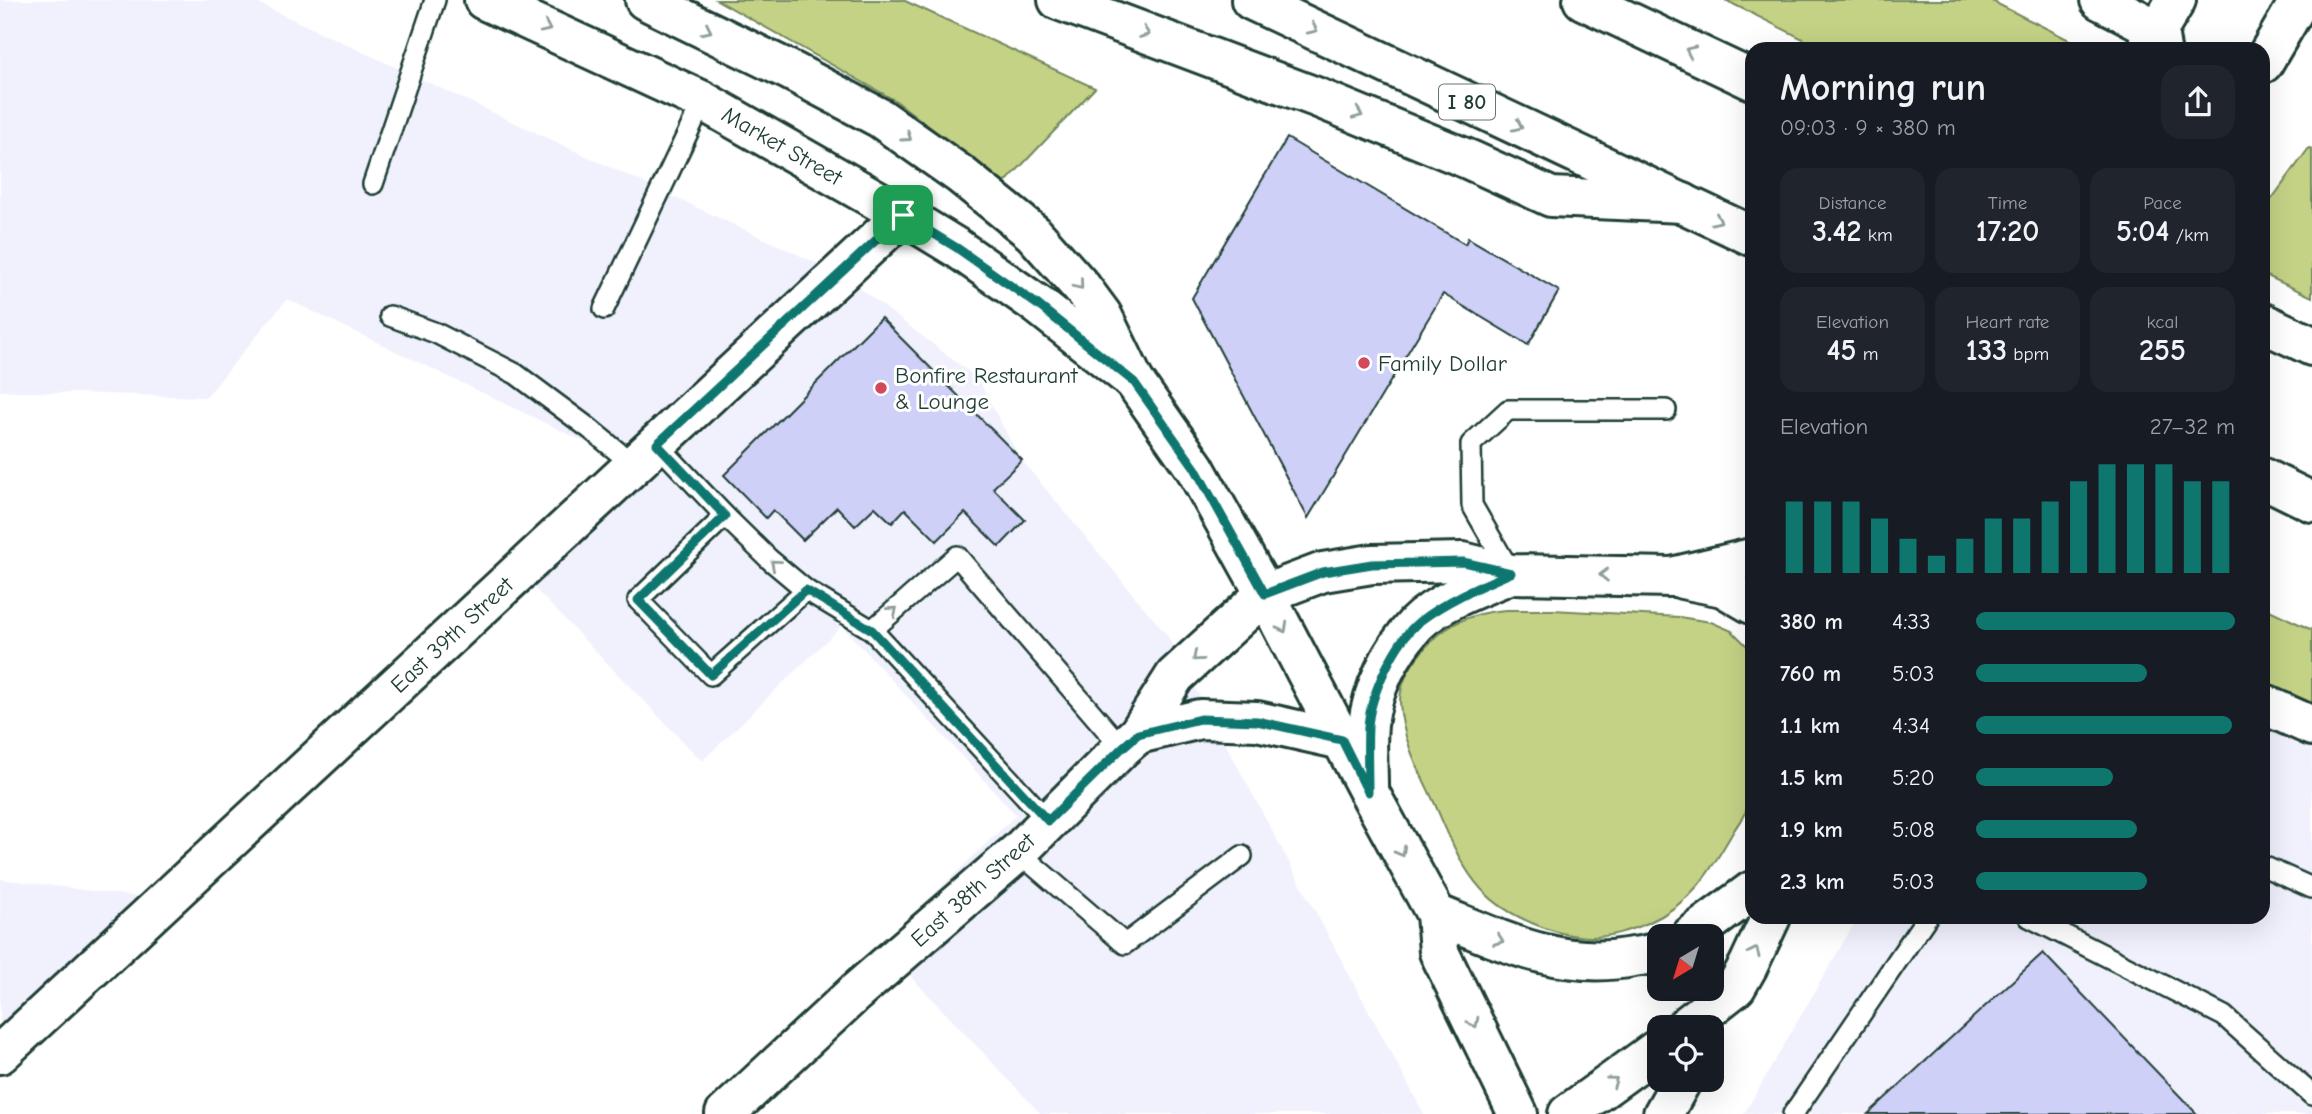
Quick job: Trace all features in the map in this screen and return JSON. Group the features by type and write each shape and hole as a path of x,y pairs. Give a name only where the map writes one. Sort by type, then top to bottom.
{"main road":[{"name":"Market Street","path":"484,0 704,101 903,215 957,248 1038,305 1134,382 1195,468 1436,914 1439,952 1518,1114"},
{"path":"645,0 880,118 961,175 1033,233 1082,288 1102,315 1134,382"},
{"path":"1058,0 1317,97 1470,160 1551,197 1683,203"},
{"name":"I 80","path":"1251,0 1745,233"},
{"path":"1583,0 1745,77"},
{"path":"2100,0 2160,32"},
{"path":"2270,51 2300,0"},
{"name":"East 39th Street","path":"0,1054 903,215"},
{"path":"2270,326 2312,346"},
{"path":"2270,481 2312,502"},
{"path":"1672,577 1745,560"},
{"path":"1265,594 1323,572 1372,564 1463,562 1511,573 1672,577 1723,587 1745,600"},
{"path":"1368,792 1368,724 1379,682 1396,651 1417,623 1447,602 1511,573"},
{"name":"East 38th Street","path":"725,1114 856,992 1018,852 1130,741 1175,676 1265,594"},
{"path":"2270,707 2312,726"},
{"path":"1130,741 1200,719 1257,721 1342,740"},
{"path":"1707,924 1745,896"},
{"path":"1436,914 1513,946 1569,960 1616,961 1647,954"},
{"path":"1720,1015 1748,966 1768,924"},
{"path":"1700,1015 1736,987"},
{"path":"1567,1114 1647,1057"}],"lane":[{"path":"373,184 435,0"},
{"path":"604,309 704,101"},
{"path":"390,316 436,333 516,374 590,429 646,455 725,516 806,590 872,630 1048,821"},
{"path":"1511,573 1472,505 1471,444 1508,410 1666,410"},
{"path":"725,516 638,600 711,675 806,590"},
{"path":"872,630 957,556 1130,741"},
{"path":"1018,852 1125,944 1242,856"},
{"path":"2270,869 2312,888"},
{"path":"1793,1114 1922,924"},
{"path":"2043,924 2224,1016 2312,1095"}],"shaded area":[{"path":"0,0 251,0 844,276 978,379 1019,457 1167,635 1424,1114 1041,1114 881,945 1016,815 842,626 702,761 511,564 622,460 287,299 206,397 0,391"},
{"path":"2270,702 2312,722 2312,1114 1744,1114 1854,924 2270,924"},
{"path":"0,879 146,898 0,1036"}],"green space":[{"path":"717,0 903,0 1095,88 1004,184 896,101"},
{"path":"1725,0 1990,0 2073,42 1809,42"},
{"path":"2309,148 2312,149 2312,297 2270,277 2270,201"},
{"path":"1553,610 1679,617 1711,622 1732,631 1745,644 1745,814 1698,885 1677,906 1648,923 1627,931 1592,937 1563,933 1532,923 1504,908 1482,890 1454,848 1407,740 1400,696 1414,663 1435,638 1456,623 1492,611"},
{"path":"2270,610 2312,630 2312,711 2270,692"}],"building":[{"path":"1287,138 1465,244 1468,238 1559,291 1528,345 1443,294 1308,518 1192,298"},
{"name":"Bonfire Restaurant & Lounge","path":"881,318 1022,460 993,488 1025,520 999,547 965,513 937,541 905,509 892,523 875,507 855,526 837,507 803,540 773,510 766,518 724,475"},
{"path":"2043,953 2197,1114 1868,1114"}],"place":[{"name":"Family Dollar","path":"1364,363"},
{"name":"Bonfire Restaurant & Lounge","path":"881,388"}],"route":[{"path":"903,215 957,248 1038,305 1134,382 1195,468 1265,594 1323,572 1372,564 1463,562 1511,573 1447,602 1417,623 1396,651 1379,682 1368,724 1368,792 1342,740 1257,721 1200,719 1138,734 1048,821 872,630 806,590 711,675 638,600 725,516 657,444 903,215"}]}
